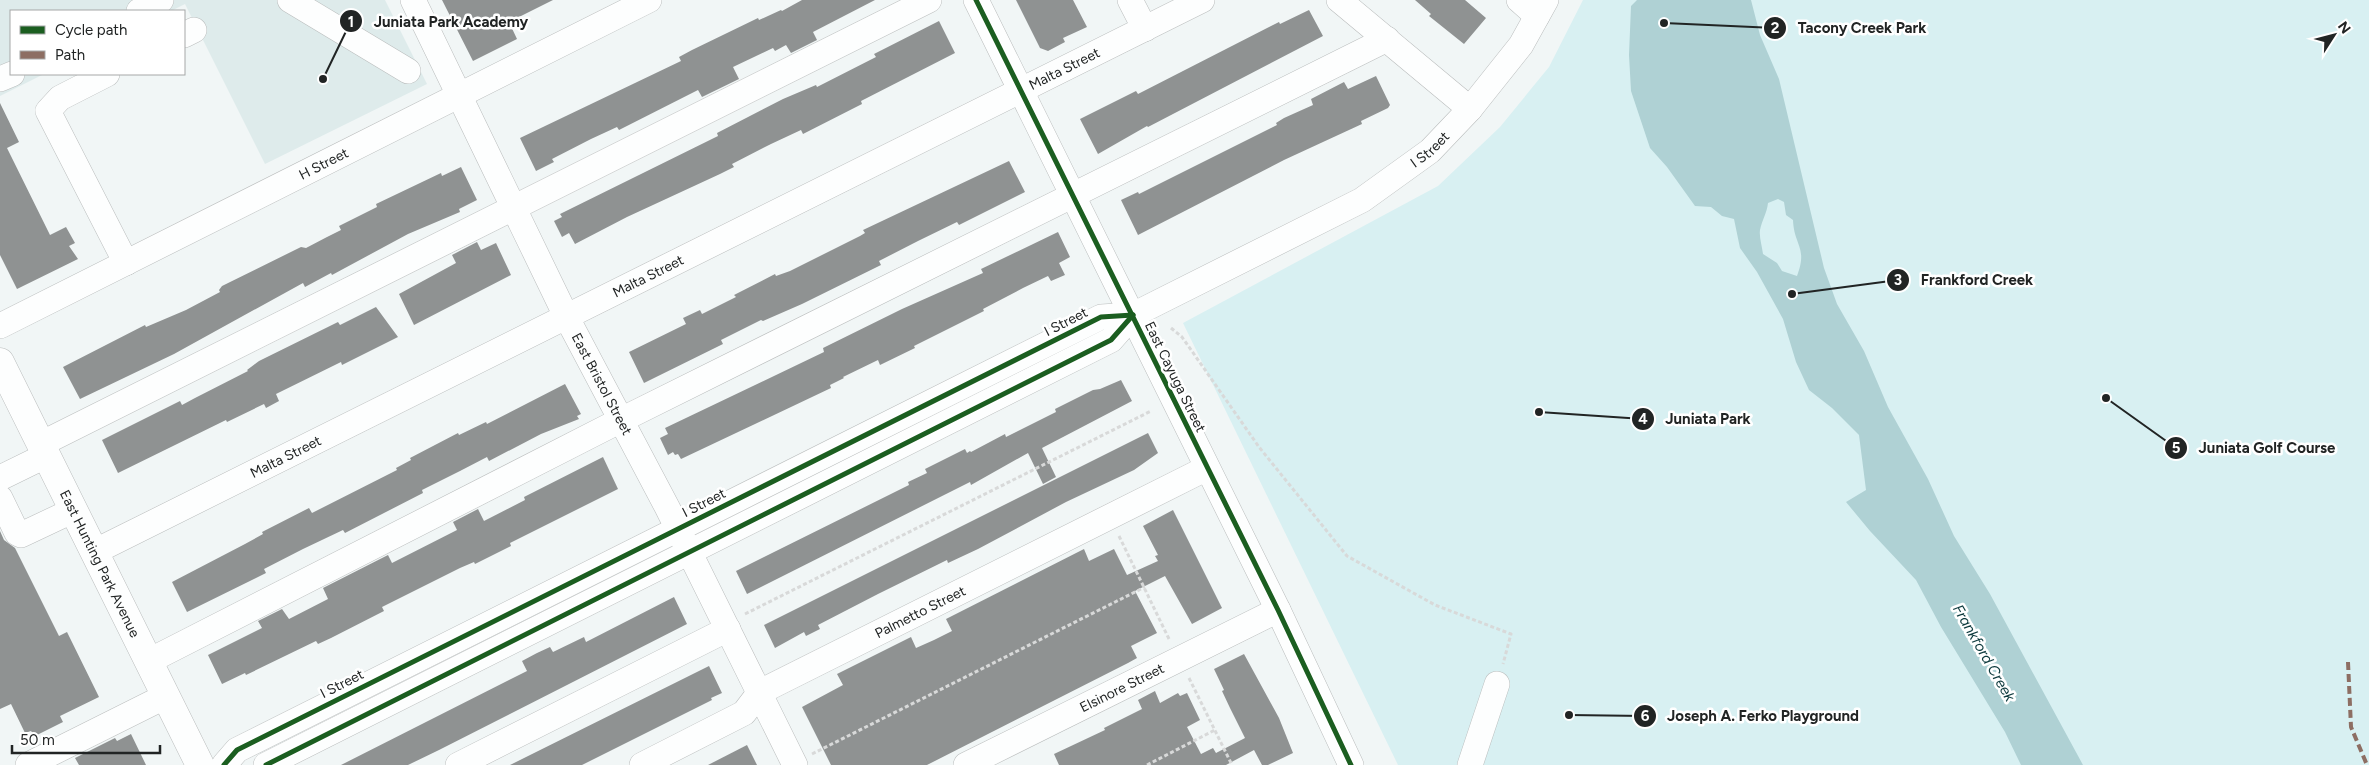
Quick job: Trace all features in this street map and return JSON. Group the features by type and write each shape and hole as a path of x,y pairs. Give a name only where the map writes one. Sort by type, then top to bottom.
{"main road":[{"name":"East Hunting Park Avenue","path":"3,377 44,449 200,765"}],"street":[{"path":"140,10 161,0"},
{"path":"290,0 408,72"},
{"name":"East Bristol Street","path":"413,0 566,316 690,551 735,622 760,692 803,760"},
{"name":"H Street","path":"0,326 649,0"},
{"path":"0,478 44,449 514,207 928,0"},
{"name":"East Cayuga Street","path":"976,0 1278,610 1346,763"},
{"path":"1130,0 1145,29"},
{"name":"Malta Street","path":"94,552 1202,0"},
{"path":"1339,0 1470,109"},
{"name":"I Street","path":"224,765 237,750 1101,317 1133,315 1362,200 1430,151 1470,109 1521,45 1534,5"},
{"path":"149,661 621,420 1387,39"},
{"path":"106,75 60,98 48,111 126,263"},
{"name":"I Street","path":"266,765 1112,340 1133,315"},
{"name":"Palmetto Street","path":"642,765 744,714 760,692 1207,468"},
{"path":"0,498 17,532 21,535 74,510"},
{"name":"Elsinore Street","path":"966,765 1278,610"},
{"path":"458,765 735,622"},
{"path":"1470,765 1497,684"},
{"path":"28,765 166,696"}],"path":[{"path":"1171,328 1182,337 1259,447 1347,556 1435,605 1511,634 1497,684"},
{"path":"735,622 1151,411"},
{"path":"1116,529 1173,646"},
{"path":"803,760 1144,587"},
{"path":"1186,670 1232,765"},
{"path":"1147,765 1215,730"}],"shaded area":[{"path":"0,0 385,0 427,84 265,164 185,4 173,10 10,10 10,75 42,75 0,96"},
{"path":"1583,0 2369,0 2369,765 1398,765 1183,323 1438,186 1500,127 1549,67"}],"water":[{"path":"1637,0 1751,0 1760,35 1779,79 1824,268 1837,304 1864,351 1888,407 1928,479 1954,536 1990,594 2083,765 2021,765 2005,732 1941,627 1916,580 1870,531 1846,502 1866,490 1859,435 1832,408 1809,390 1796,362 1783,319 1757,272 1740,248 1734,219 1722,216 1711,207 1695,206 1667,167 1650,148 1631,91 1629,55 1631,6","holes":["1778,199 1784,202 1786,215 1793,220 1801,252 1797,276 1782,271 1777,263 1763,254 1760,230 1768,203"]}],"building":[{"path":"442,0 553,0 509,22 517,39 473,61"},
{"path":"802,0 875,0 813,32 817,40 791,53 786,45 775,51 773,48 733,67 739,79 702,97 698,90 619,130 617,127 591,139 552,159 554,162 536,171 520,138 681,61 679,57 692,50 758,18 759,20 782,11"},
{"path":"1016,0 1073,0 1087,27 1063,38 1065,42 1048,51 1040,48"},
{"path":"1415,0 1465,0 1486,18 1464,44 1429,16 1431,14"},
{"path":"1309,10 1323,36 1147,126 1098,154 1080,119 1136,91 1138,94 1279,22 1280,24"},
{"path":"939,21 955,53 861,101 862,104 803,134 801,130 771,144 732,164 734,167 627,217 575,244 569,233 562,237 554,221 562,217 560,214 718,136 717,133 783,99 816,85 817,87 876,57 874,54"},
{"path":"1376,76 1390,105 1388,108 1361,121 1362,124 1284,160 1138,235 1121,200 1138,192 1139,194 1277,125 1276,123 1284,118 1313,105 1311,99 1344,82 1348,89"},
{"path":"0,103 19,142 7,148 50,235 66,227 75,243 69,246 78,259 17,289 0,255"},
{"path":"1009,161 1025,192 959,225 957,222 918,241 879,261 881,265 802,304 763,321 761,320 721,340 723,344 644,383 629,352 686,324 683,318 700,310 702,314 775,274 776,276 790,271 860,236 865,233 863,230"},
{"path":"461,167 477,200 459,209 460,212 408,234 332,275 331,273 305,287 303,283 174,354 80,399 63,367 145,325 146,327 186,310 220,292 219,290 222,286 301,247 306,248 341,230 339,226 377,207 376,204 441,173 442,176"},
{"path":"1058,232 1070,257 1059,263 1065,275 1051,281 1048,276 914,346 915,348 880,365 878,360 843,377 830,385 831,388 681,459 678,454 675,455 673,452 668,455 660,438 668,434 665,428 824,352 823,348 902,309 983,273 981,269"},
{"path":"477,242 481,250 496,243 511,275 414,325 399,294 456,263 452,255"},
{"path":"376,307 398,337 342,365 341,362 276,394 279,401 266,408 264,404 227,422 226,420 118,473 102,440 180,401 182,405 248,371 259,361 338,322 340,325"},
{"path":"1121,380 1132,401 1042,448 1056,477 1043,484 1028,453 971,485 970,482 747,594 736,571 909,485 908,482 927,473 925,469 965,449 967,453 971,452 1005,434 1006,437 1056,412 1055,409 1093,390"},
{"path":"565,384 581,414 577,416 579,419 541,434 489,461 487,457 422,490 423,493 345,533 343,530 264,569 266,573 187,612 172,582 309,508 312,513 397,470 396,468 411,460 410,458 458,433 459,435 486,422 487,424"},
{"path":"1148,433 1158,453 1134,470 1066,502 978,549 948,563 947,560 878,594 818,625 820,629 806,636 804,632 775,648 764,625"},
{"path":"603,457 618,489 510,543 511,546 475,564 474,562 460,568 382,607 384,611 331,638 318,644 316,641 246,675 245,673 222,684 208,655 262,628 258,621 282,609 289,619 328,599 323,588 388,555 392,563 457,530 453,522 478,509 484,521 525,500 524,497"},
{"path":"1173,510 1222,608 1192,624 1165,576 1135,591 1157,633 1131,646 1137,658 927,765 831,765 802,707 843,685 837,674 911,637 916,648 952,631 946,619 1084,549 1089,561 1114,549 1127,575 1158,561 1155,556 1158,555 1143,526"},
{"path":"0,531 4,540 15,548 59,636 67,632 99,697 60,716 63,722 35,736 31,731 25,733 11,704 0,709"},
{"path":"674,597 687,624 439,750 408,765 341,765 527,671 522,661 537,653 550,647 553,652 584,637 586,642"},
{"path":"1244,654 1279,718 1293,753 1268,765 1262,765 1254,750 1226,765 1059,765 1054,754 1105,730 1104,728 1142,709 1138,700 1155,691 1160,703 1178,693 1180,696 1187,693 1200,720 1187,727 1201,754 1213,748 1216,753 1245,738 1222,691 1224,690 1214,669"},
{"path":"709,666 722,693 711,698 712,700 582,765 510,765"},
{"path":"131,734 146,765 79,765 75,758 115,738 117,741"},
{"path":"747,745 757,765 708,765"}],"marked path":[{"path":"2348,662 2351,727 2367,765"}],"cycle path":[{"path":"976,0 1278,610 1351,765"},
{"path":"224,765 237,750 1101,317 1133,315"},
{"path":"266,765 1111,340 1133,315"}],"place":[{"name":"Tacony Creek Park","path":"1664,23"},
{"name":"Juniata Park Academy","path":"323,79"},
{"name":"Frankford Creek","path":"1792,294"},
{"name":"Juniata Golf Course","path":"2106,398"},
{"name":"Juniata Park","path":"1539,412"},
{"name":"Joseph A. Ferko Playground","path":"1569,715"}]}
